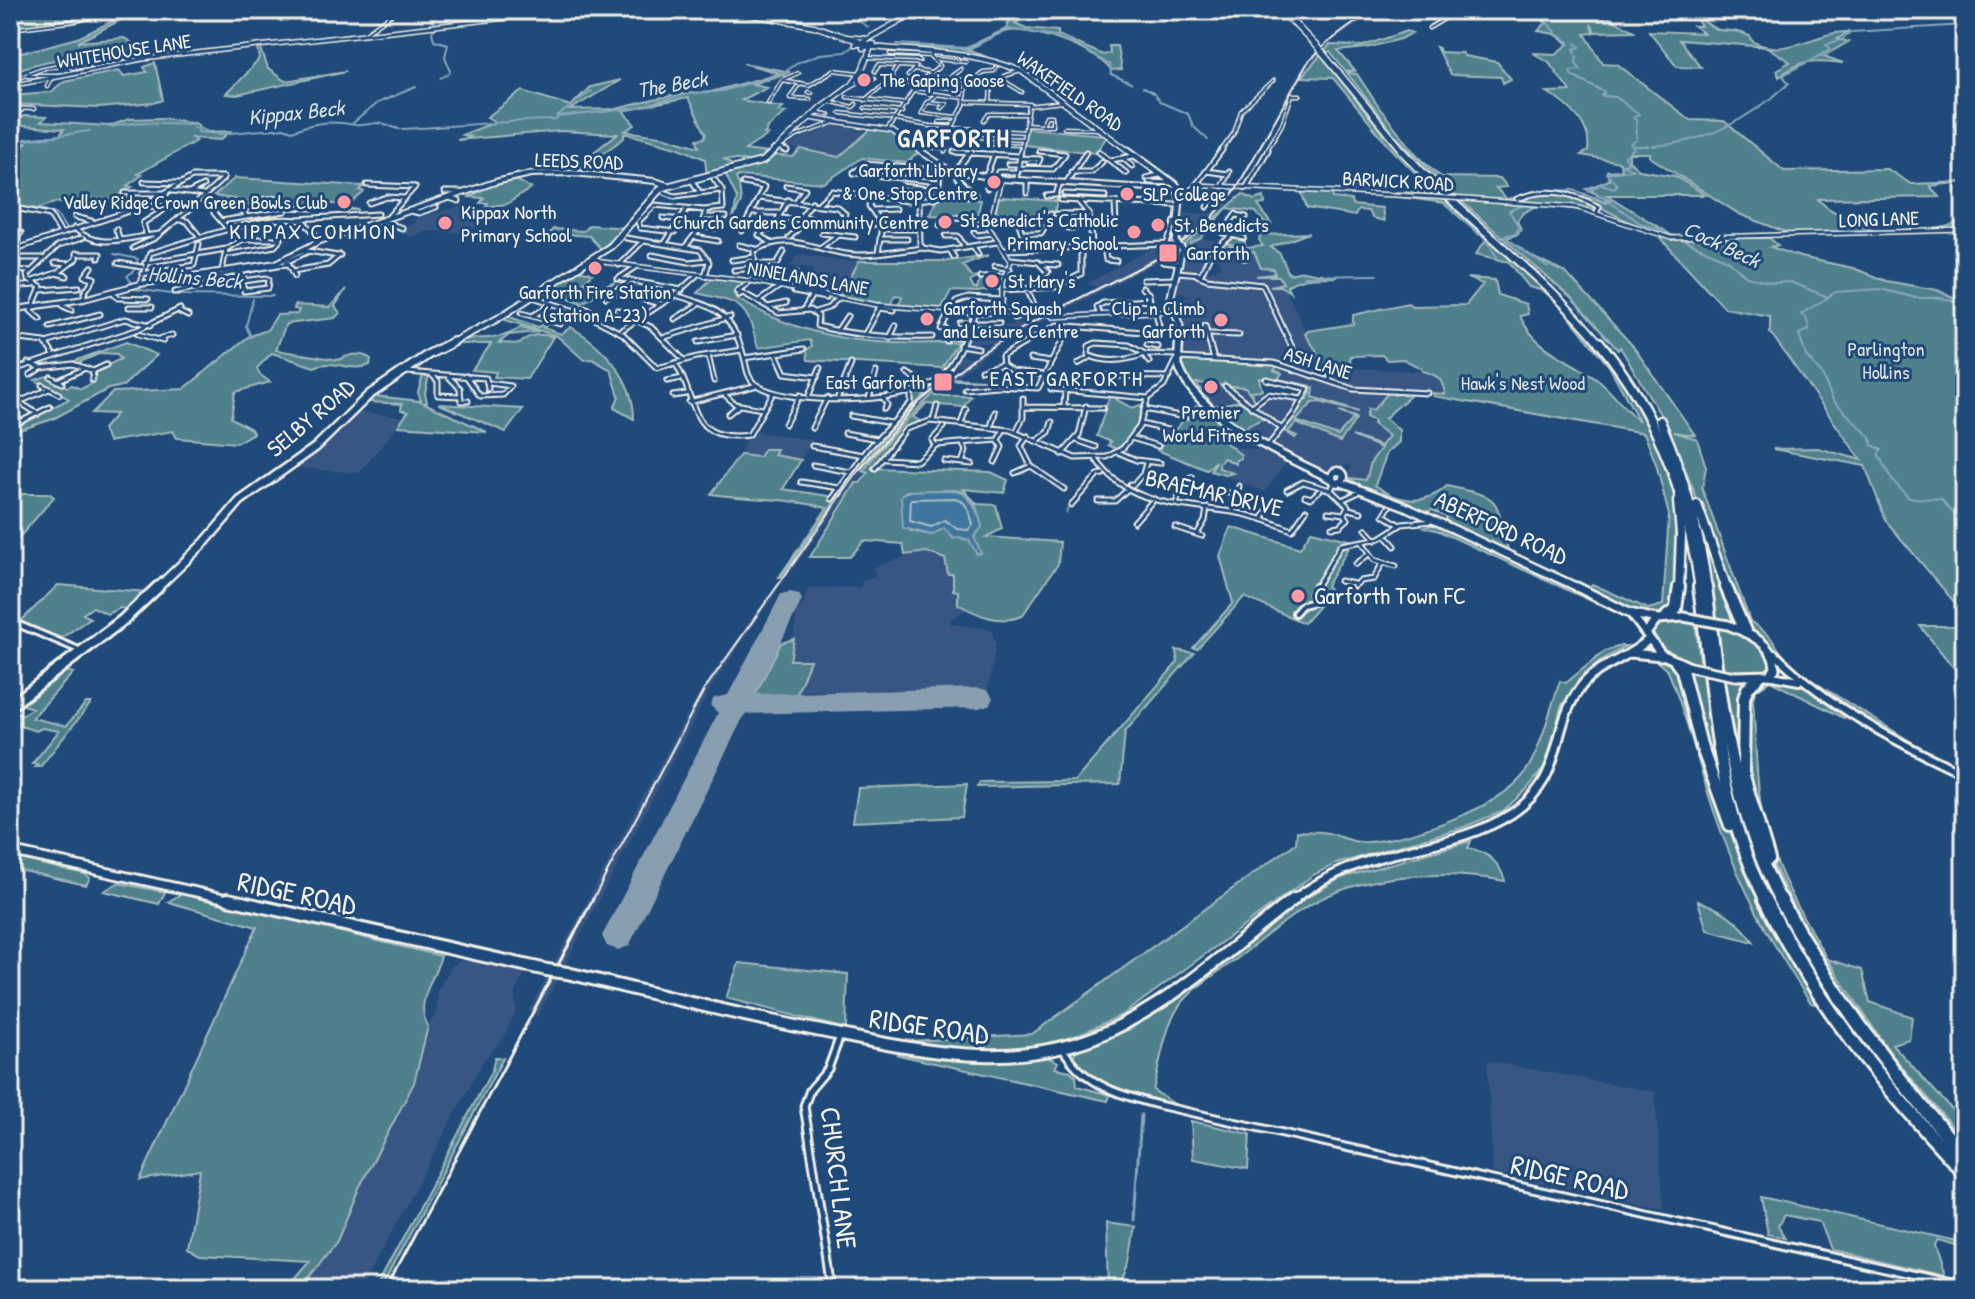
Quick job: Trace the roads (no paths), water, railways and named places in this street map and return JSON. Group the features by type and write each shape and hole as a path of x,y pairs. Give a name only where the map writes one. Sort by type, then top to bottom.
{"highway":[{"path":"860,41 922,10"},
{"path":"666,187 765,160 860,75 879,32 922,10"},
{"path":"1284,10 1423,169 1564,294 1598,330 1647,397 1667,434 1737,618 1745,631"},
{"path":"860,41 873,47"},
{"path":"860,41 863,48 873,47"},
{"path":"1326,55 1379,125 1418,169 1592,331 1640,397 1674,469 1693,551 1720,766 1747,858"},
{"name":"SELBY ROAD","path":"10,706 130,614 205,542 246,496 316,447 361,402 403,371 616,242 666,187"},
{"path":"1662,618 1676,609 1678,600 1681,534 1674,469"},
{"path":"1684,477 1697,527 1726,728 1739,795 1762,859 1793,922 1850,1014 1906,1088 1965,1157"},
{"path":"1671,660 1682,670 1692,715 1714,784 1790,944 1827,1004 1883,1079 1965,1173"},
{"path":"1763,676 1747,689 1744,698 1743,773 1760,836 1793,922"}],"main road":[{"path":"725,10 811,25 860,41"},
{"name":"WAKEFIELD ROAD","path":"873,47 987,59 1021,71 1180,190"},
{"path":"810,118 888,129 918,147 929,162 942,170 999,180 1121,186 1146,184 1180,190"},
{"name":"LEEDS ROAD","path":"10,310 86,299 140,284 277,264 320,241 390,218 415,214 449,198 507,179 550,172 666,187"},
{"name":"ABERFORD ROAD","path":"1180,190 1175,221 1176,243 1182,249 1170,297 1180,326 1176,370 1208,408 1267,447 1316,472 1337,478 1355,490 1434,519 1541,567 1629,613 1662,618 1684,617 1728,625 1761,640 1775,654"},
{"name":"ABERFORD ROAD","path":"1629,613 1671,660"},
{"path":"1063,1048 1096,1036 1142,1012 1306,890 1381,857 1460,836 1512,813 1536,793 1551,771 1567,711 1580,687 1606,663 1642,646 1662,618"},
{"path":"1625,653 1645,653 1690,667 1735,676 1763,676 1807,683"},
{"path":"1763,676 1776,666 1775,654"},
{"path":"1775,654 1807,683 1887,734 1965,774"},
{"name":"RIDGE ROAD","path":"10,851 567,973 770,1022 934,1054 972,1058 1016,1057 1063,1048"}],"street":[{"path":"10,29 74,21 122,10"},
{"path":"362,36 398,10"},
{"name":"WHITEHOUSE LANE","path":"10,84 51,78 131,58 362,36 577,10"},
{"path":"1430,10 1440,21"},
{"path":"1949,10 1964,15"},
{"path":"1429,28 1444,19 1435,17"},
{"path":"845,36 857,35 860,41"},
{"path":"20,89 10,84 23,75 124,52 131,58"},
{"path":"888,129 918,84 941,66 931,55 890,54"},
{"path":"867,58 918,60"},
{"path":"936,59 966,62"},
{"path":"875,71 879,65 914,67 914,70 931,73"},
{"path":"865,100 888,81 898,66"},
{"path":"952,128 965,100 964,90 969,82 983,72 993,72 996,67"},
{"path":"782,80 812,84 835,69 872,77"},
{"path":"948,79 961,69"},
{"path":"908,76 914,70"},
{"path":"1021,71 1004,76 1006,82 1022,92"},
{"path":"768,103 782,80 798,73"},
{"path":"23,75 60,75"},
{"path":"926,76 991,84 1006,82"},
{"path":"47,86 51,78"},
{"path":"888,81 964,90"},
{"path":"1186,193 1196,185 1234,133 1241,111 1273,81"},
{"path":"800,83 789,98 810,99"},
{"path":"990,103 991,84"},
{"path":"913,91 990,103 1062,102"},
{"path":"803,98 811,93 808,92"},
{"path":"936,95 921,112 956,117"},
{"path":"1246,188 1286,116 1292,95 1300,95"},
{"path":"847,97 906,104"},
{"path":"829,101 839,106 853,107 856,104"},
{"path":"927,102 946,105 941,108"},
{"path":"1016,179 1032,104"},
{"path":"10,108 34,109"},
{"path":"865,108 902,112"},
{"path":"10,118 24,109"},
{"path":"816,112 830,115"},
{"path":"840,113 952,128 1025,132"},
{"path":"1004,120 1005,114"},
{"path":"984,120 986,115 1028,114"},
{"path":"10,118 16,119"},
{"path":"787,151 779,149 796,134 835,122"},
{"path":"939,122 954,122"},
{"path":"1026,124 1042,125"},
{"path":"1064,128 1097,129"},
{"path":"976,137 1024,139"},
{"path":"991,142 1023,145"},
{"path":"918,147 947,149"},
{"path":"967,188 957,178 971,151"},
{"path":"1002,312 1002,290 1011,259 997,242 990,224 998,172 1019,168 1055,168 1065,154 1039,151"},
{"path":"954,152 1020,157 1037,163"},
{"path":"1047,196 1056,196 1086,152"},
{"path":"1099,152 1126,173"},
{"path":"986,176 994,154"},
{"path":"1111,160 1134,156"},
{"path":"1123,158 1132,166"},
{"path":"1028,168 1029,160"},
{"path":"1071,172 1092,171 1102,162"},
{"path":"937,192 942,170 866,164 854,172 939,182"},
{"path":"1008,164 1019,168"},
{"path":"1206,170 1228,173 1224,184 1230,184"},
{"path":"1144,194 1146,184 1159,175"},
{"path":"10,251 143,206 193,176 223,177 160,234 133,248"},
{"path":"675,232 643,228 638,224 652,206 706,210 724,207 722,190 714,179"},
{"path":"987,188 989,183 999,180"},
{"path":"1027,180 1027,193"},
{"path":"144,182 182,183"},
{"path":"693,182 700,193"},
{"path":"742,231 764,187 743,183"},
{"path":"1155,185 1172,183"},
{"path":"367,185 416,186 390,218"},
{"name":"BARWICK ROAD","path":"1196,185 1212,193 1246,188 1569,206 1597,212 1652,234 1678,237 1793,236"},
{"path":"189,193 203,186"},
{"path":"786,186 805,189 796,201"},
{"path":"902,186 937,192"},
{"path":"1120,194 1121,186"},
{"path":"666,187 678,195 722,190"},
{"path":"1180,190 1186,193 1222,191 1220,194"},
{"name":"BARWICK ROAD","path":"1517,199 1536,190 1553,191 1586,200 1599,207 1597,212"},
{"path":"819,203 830,191 919,200 938,198 946,193 975,195"},
{"path":"445,192 464,193"},
{"path":"846,199 851,192"},
{"path":"931,194 937,192"},
{"path":"125,193 205,195"},
{"path":"1207,207 1212,201 1212,193"},
{"path":"1064,194 1105,196"},
{"path":"674,206 678,195"},
{"path":"1079,195 1078,201 1089,214 1092,245"},
{"path":"873,196 868,203 882,227 878,254"},
{"path":"262,200 278,198"},
{"path":"369,201 405,198"},
{"path":"449,198 459,201"},
{"path":"759,198 819,203 844,211 846,217 842,223"},
{"path":"268,204 269,199"},
{"path":"788,200 779,218 920,229"},
{"path":"919,200 920,244 923,248"},
{"path":"1061,200 1177,205"},
{"path":"240,209 292,202 278,221"},
{"path":"799,219 812,202"},
{"path":"1068,228 1116,225 1115,202"},
{"path":"219,203 236,203 246,216"},
{"path":"696,209 702,203"},
{"path":"143,206 191,208"},
{"path":"214,206 213,211 228,229"},
{"path":"10,207 46,213 61,232"},
{"path":"146,234 143,223 167,207"},
{"path":"415,214 436,207"},
{"path":"665,243 675,232 687,208"},
{"path":"221,221 286,209 309,209"},
{"path":"872,210 895,209"},
{"path":"686,246 701,227 706,210"},
{"path":"330,215 335,211"},
{"path":"751,213 779,213"},
{"path":"140,284 148,255 155,250 228,229 330,215 378,214"},
{"path":"992,215 1041,218 1054,214 1089,214"},
{"path":"1244,239 1230,237 1223,232 1236,214 1246,217"},
{"path":"802,215 814,217 814,220"},
{"path":"76,217 93,222"},
{"path":"705,217 726,217"},
{"path":"941,222 940,225 948,225 953,217 971,217 978,223 990,224"},
{"path":"1017,217 1022,233 1041,233 1044,228"},
{"path":"663,218 682,220"},
{"path":"177,219 187,221 200,237"},
{"path":"296,220 306,224 320,241"},
{"path":"788,239 806,220"},
{"path":"383,221 402,228"},
{"path":"1004,250 1166,244 1175,221"},
{"path":"1231,225 1237,226"},
{"path":"701,227 716,228"},
{"path":"74,228 82,238 99,244 160,234"},
{"path":"116,229 120,240"},
{"path":"770,242 759,235 764,229 775,229"},
{"name":"LONG LANE","path":"1793,236 1965,230"},
{"path":"974,232 976,235 992,233"},
{"path":"10,233 21,234 10,242"},
{"path":"225,255 275,246 283,233"},
{"path":"822,233 855,237"},
{"path":"821,247 838,235"},
{"path":"946,236 958,236 965,247"},
{"path":"694,237 718,241"},
{"path":"1197,275 1211,254 1230,237"},
{"path":"41,290 26,277 30,271 61,244 82,238"},
{"path":"222,272 226,249 233,242 279,238"},
{"path":"626,238 675,244 703,252 708,260 705,276"},
{"path":"1146,238 1149,246"},
{"path":"739,245 756,249 770,242 788,239 848,254 878,254 923,248 950,250 997,242"},
{"path":"882,239 907,239"},
{"path":"619,265 643,241"},
{"path":"142,274 194,265 199,244"},
{"path":"667,257 675,244"},
{"path":"1225,244 1231,246"},
{"path":"973,246 978,254"},
{"path":"1002,290 1057,286 1081,274 1081,246"},
{"path":"1104,246 1106,260 1116,261"},
{"path":"118,263 134,268 226,249"},
{"path":"756,249 755,275 740,293 781,314 804,309 815,312 828,308 839,298"},
{"path":"911,249 911,257"},
{"path":"285,263 294,274 328,265 339,255 302,250"},
{"path":"950,250 954,257"},
{"path":"277,264 309,251"},
{"path":"30,281 56,273 71,264 76,254 93,252 100,254 99,258"},
{"path":"734,270 777,264 784,252"},
{"path":"652,255 689,262 708,260"},
{"path":"732,260 754,257"},
{"path":"20,258 45,258"},
{"path":"1042,275 1048,272 1044,264 1045,259 1049,258"},
{"path":"1011,259 1058,264"},
{"name":"NINELANDS LANE","path":"587,260 780,286 880,307 951,309 975,313 1045,312 1053,317 1087,316"},
{"path":"1163,262 1180,264"},
{"path":"55,263 71,264"},
{"name":"LEEDS ROAD","path":"205,276 277,264"},
{"path":"995,266 1010,269"},
{"path":"87,305 84,293 94,278 83,277 92,267"},
{"path":"636,267 620,279 682,290"},
{"path":"10,270 30,271"},
{"path":"1177,272 1207,279 1263,285 1297,358"},
{"path":"56,273 67,276"},
{"path":"788,288 797,273"},
{"path":"755,275 778,276"},
{"path":"203,286 205,276"},
{"path":"620,331 682,290 696,276"},
{"path":"980,277 1006,276"},
{"path":"175,292 203,286 243,281 267,278 268,288 243,291 243,281"},
{"path":"1143,280 1175,279"},
{"path":"606,297 632,281"},
{"path":"12,287 37,284"},
{"path":"758,302 780,286"},
{"path":"41,290 79,287"},
{"path":"1002,364 1002,356 1006,352 1057,325 1157,333 1149,293 1142,288"},
{"path":"1027,289 1035,307"},
{"path":"40,319 32,312 32,307 41,290"},
{"path":"113,292 118,298 148,299"},
{"path":"613,292 661,304"},
{"path":"794,292 826,298"},
{"path":"675,295 702,302 730,317 754,386"},
{"path":"804,309 812,295"},
{"path":"1119,295 1122,300"},
{"path":"531,296 578,312"},
{"path":"946,329 941,329 957,301 966,298 1002,300"},
{"path":"1099,313 1098,305 1122,300 1150,300"},
{"path":"63,302 69,310"},
{"path":"675,319 702,302"},
{"path":"768,307 786,303"},
{"path":"532,316 552,304"},
{"path":"125,319 125,313 131,307 152,307"},
{"path":"864,335 880,307 894,310"},
{"path":"570,317 584,308 593,311"},
{"path":"10,371 53,354 136,333 179,310 188,316"},
{"path":"617,310 643,317"},
{"path":"1083,327 1087,316 1099,313 1173,311"},
{"path":"815,312 818,316 817,326 837,331 890,338 932,337"},
{"path":"522,313 561,325"},
{"path":"689,402 754,386 773,393 857,398 911,391 938,379 975,313"},
{"path":"50,327 100,314"},
{"path":"1014,318 1019,314"},
{"path":"837,331 847,316"},
{"path":"662,338 730,317"},
{"path":"82,318 82,331"},
{"path":"10,338 46,343 125,319 151,325"},
{"path":"596,320 620,331 655,367 742,350"},
{"path":"638,321 651,327 684,360"},
{"path":"960,323 999,323"},
{"path":"1131,331 1133,324"},
{"path":"1057,325 1067,332"},
{"path":"890,338 895,326 902,328"},
{"path":"1038,388 1070,326"},
{"path":"1205,326 1214,360"},
{"path":"136,333 160,340 172,335"},
{"path":"1209,334 1239,335"},
{"path":"698,342 737,335"},
{"path":"946,341 945,337 964,337"},
{"path":"46,343 53,354"},
{"path":"1091,357 1088,354 1089,346 1096,343 1129,345 1144,353 1149,362"},
{"path":"959,345 977,347"},
{"path":"1078,364 1091,357 1128,361 1144,353 1148,346 1158,347"},
{"path":"744,358 804,349"},
{"path":"776,353 785,373 817,377"},
{"name":"ASH LANE","path":"1144,353 1277,364 1357,389 1427,393"},
{"path":"708,355 714,381"},
{"path":"1030,359 1052,362"},
{"path":"28,363 41,368"},
{"path":"675,363 683,378 694,418 706,429 729,436 749,435 773,393"},
{"path":"30,375 41,368 69,364 93,371 106,365"},
{"path":"838,397 851,364"},
{"path":"981,370 1002,364 1011,370 1046,375"},
{"path":"809,395 820,368"},
{"path":"1329,368 1330,379"},
{"path":"51,377 60,382 83,369"},
{"path":"875,468 908,428 933,421 1016,431 1079,459 1096,459 1118,452 1141,424 1148,398 1161,389 1176,370"},
{"path":"92,380 93,371"},
{"path":"403,371 486,378 488,389"},
{"path":"869,398 876,372"},
{"path":"907,373 927,386"},
{"path":"429,374 438,381 438,395 460,396"},
{"path":"446,374 459,386 461,401 468,401"},
{"path":"466,376 477,395 487,398 503,395 511,386 488,383"},
{"path":"1106,376 1170,377"},
{"path":"667,381 683,378"},
{"path":"1267,447 1282,429 1307,387 1269,379 1276,394"},
{"path":"42,385 59,394"},
{"path":"965,389 985,386 1038,388 1148,398"},
{"path":"1225,386 1282,429"},
{"path":"19,402 49,389"},
{"path":"1064,406 1065,390"},
{"path":"832,499 877,439 912,402 911,391"},
{"path":"673,396 687,394"},
{"path":"725,395 739,405 762,409"},
{"path":"785,424 800,395"},
{"path":"1251,407 1265,395 1302,399"},
{"path":"10,396 38,414"},
{"path":"883,396 887,405 884,409"},
{"path":"812,428 828,397"},
{"path":"855,407 857,398"},
{"path":"1016,431 1022,421 1023,398"},
{"path":"728,414 739,405"},
{"path":"933,421 937,406"},
{"path":"1062,454 1076,440 1086,406"},
{"path":"10,426 50,407"},
{"path":"1023,407 1103,408"},
{"path":"961,424 966,409"},
{"path":"1144,409 1184,415"},
{"path":"991,427 995,412"},
{"path":"851,416 891,423"},
{"path":"1038,440 1049,432 1052,422"},
{"path":"1141,424 1172,431"},
{"path":"935,445 932,440 944,427"},
{"path":"998,440 1004,429"},
{"path":"975,430 976,440"},
{"path":"845,433 877,439"},
{"path":"1028,436 1021,446 1031,466 1064,489"},
{"path":"1131,438 1158,446"},
{"path":"884,458 917,461 935,445 998,440"},
{"path":"995,462 1002,447 998,440"},
{"path":"1076,440 1096,447"},
{"path":"962,463 966,451 963,444"},
{"path":"812,446 864,455"},
{"path":"1118,452 1146,462 1160,463"},
{"path":"1079,459 1079,465"},
{"path":"1096,459 1100,475"},
{"path":"944,461 972,464"},
{"path":"1130,484 1133,485 1143,474 1146,462"},
{"path":"813,465 851,472"},
{"path":"1015,473 1031,466"},
{"path":"1091,473 1100,475"},
{"path":"1071,505 1100,475"},
{"name":"BRAEMAR DRIVE","path":"1100,475 1127,490 1154,499 1233,512 1292,531 1306,510"},
{"path":"1176,504 1182,484 1192,476"},
{"path":"1331,490 1337,478"},
{"path":"1287,490 1299,481 1320,490 1331,490 1349,509 1361,512"},
{"path":"801,482 840,488"},
{"path":"1173,483 1182,484"},
{"path":"1233,512 1239,486"},
{"path":"1098,501 1115,501 1127,490"},
{"path":"1305,496 1311,498 1320,490"},
{"path":"1342,500 1355,490"},
{"path":"1216,491 1235,494"},
{"path":"1134,522 1154,499"},
{"path":"1262,519 1269,506"},
{"path":"1389,507 1382,515 1400,525 1426,524 1434,519"},
{"path":"1175,527 1199,535 1207,508"},
{"path":"1344,514 1349,509"},
{"path":"1328,512 1344,514 1348,520 1342,528 1332,527"},
{"path":"1295,613 1302,605 1314,602 1312,593 1341,545 1387,537 1400,525"},
{"path":"1366,529 1376,540"},
{"path":"1387,537 1395,546"},
{"path":"1363,543 1369,554 1382,564 1396,566"},
{"path":"1354,565 1369,554"},
{"path":"1340,581 1354,585 1374,582 1382,564"},
{"path":"10,621 81,651"},
{"name":"CHURCH LANE","path":"833,1289 804,1106 810,1090 828,1069 841,1035"},
{"name":"RIDGE ROAD","path":"1063,1048 1077,1069 1099,1085 1193,1114 1965,1286"}],"water":[{"path":"949,490 965,495 972,502 982,527 974,537 981,553 977,554 969,540 954,539 944,528 932,535 903,528 901,497 912,491"}],"waterway":[{"path":"436,24 430,20 441,12 439,10"},
{"path":"853,10 857,20 868,27"},
{"path":"1007,29 1011,16 1032,10"},
{"name":"Cock Beck","path":"1541,10 1541,16 1556,32"},
{"path":"1843,39 1852,32 1965,25"},
{"path":"435,28 432,32 434,40 448,44 445,57 451,71"},
{"path":"897,44 967,48 1007,29"},
{"path":"1007,29 1063,37 1110,65 1111,75 1131,84"},
{"name":"Cock Beck","path":"1559,35 1569,42"},
{"path":"1773,97 1789,83 1783,76 1831,49 1826,44 1841,40"},
{"name":"Cock Beck","path":"1576,43 1580,47 1574,49 1576,52"},
{"name":"Kippax Beck","path":"109,127 141,122 192,124 194,128 199,128 198,132 220,134 284,128 292,131 324,123 380,123 400,129 556,120 558,117 638,108 687,94 722,91 783,73 796,63 820,54 845,52 852,47"},
{"path":"962,49 986,58"},
{"name":"Cock Beck","path":"1548,191 1573,190 1612,203 1591,189 1601,184 1614,188 1617,185 1606,173 1633,170 1622,164 1628,163 1625,156 1634,148 1630,144 1637,140 1636,120 1633,118 1639,114 1616,97 1602,96 1605,92 1572,75 1570,70 1581,69 1576,63 1577,56"},
{"path":"441,78 450,73"},
{"path":"353,123 377,103 416,87"},
{"path":"1143,88 1153,93"},
{"path":"558,116 591,91"},
{"path":"1154,94 1160,102 1188,114 1193,126 1208,140"},
{"path":"1653,146 1702,137 1744,117 1772,98"},
{"name":"Kippax Beck","path":"10,142 90,131"},
{"path":"1634,146 1649,146"},
{"path":"1398,192 1436,193 1399,156"},
{"name":"Cock Beck","path":"1522,200 1538,195"},
{"name":"Cock Beck","path":"1613,204 1640,223 1659,229 1660,234 1677,236"},
{"name":"Hollins Beck","path":"10,205 44,210"},
{"path":"1445,205 1486,239 1498,259"},
{"name":"Cock Beck","path":"1504,236 1517,233 1518,225 1509,211 1524,205"},
{"name":"Hollins Beck","path":"45,210 57,215 66,229"},
{"path":"1505,237 1548,268"},
{"name":"Cock Beck","path":"1682,240 1728,260 1747,277 1773,283 1790,282 1828,297 1836,292 1880,289 1916,298 1942,298 1965,304"},
{"name":"Hollins Beck","path":"114,254 138,259 134,271 127,276 132,283"},
{"path":"1303,276 1377,275"},
{"name":"Hollins Beck","path":"134,289 179,295 273,296"},
{"path":"1827,298 1801,314 1807,319 1809,330 1799,334 1806,356 1821,373 1833,400 1871,438 1872,445 1882,450 1878,454 1892,480 1909,498 1941,499 1965,527"},
{"path":"251,337 246,326 253,299"},
{"path":"1066,513 1068,507"},
{"path":"1134,1220 1141,1115"}],"railway":[{"path":"592,901 704,690 858,472 918,403 975,357 1031,323 1166,254 1208,223 1236,189 1308,62 1326,44 1372,10"},
{"path":"386,1289 593,899"}],"place":[{"name":"The Gaping Goose","path":"864,80"},
{"name":"Garforth Library & One Stop Centre","path":"994,182"},
{"name":"SLP College","path":"1127,194"},
{"name":"Valley Ridge Crown Green Bowls Club","path":"344,202"},
{"name":"Church Gardens Community Centre","path":"945,222"},
{"name":"Kippax North Primary School","path":"445,223"},
{"name":"St. Benedicts","path":"1158,225"},
{"name":"St Benedict's Catholic Primary School","path":"1134,232"},
{"name":"Garforth","path":"1168,253"},
{"name":"Garforth Fire Station (station A-23)","path":"595,268"},
{"name":"St Mary's","path":"992,281"},
{"name":"Garforth Squash and Leisure Centre","path":"927,319"},
{"name":"Clip 'n Climb Garforth","path":"1221,320"},
{"name":"East Garforth","path":"943,382"},
{"name":"Premier World Fitness","path":"1211,387"},
{"name":"Garforth Town FC","path":"1298,596"}],"district":[{"name":"GARFORTH","path":"954,138"},
{"name":"KIPPAX COMMON","path":"313,231"},
{"name":"EAST GARFORTH","path":"1067,378"}],"water label":[{"name":"The Beck","path":"672,84"}],"park label":[{"name":"Parlington Hollins","path":"1886,360"},
{"name":"Hawk's Nest Wood","path":"1523,383"}]}
